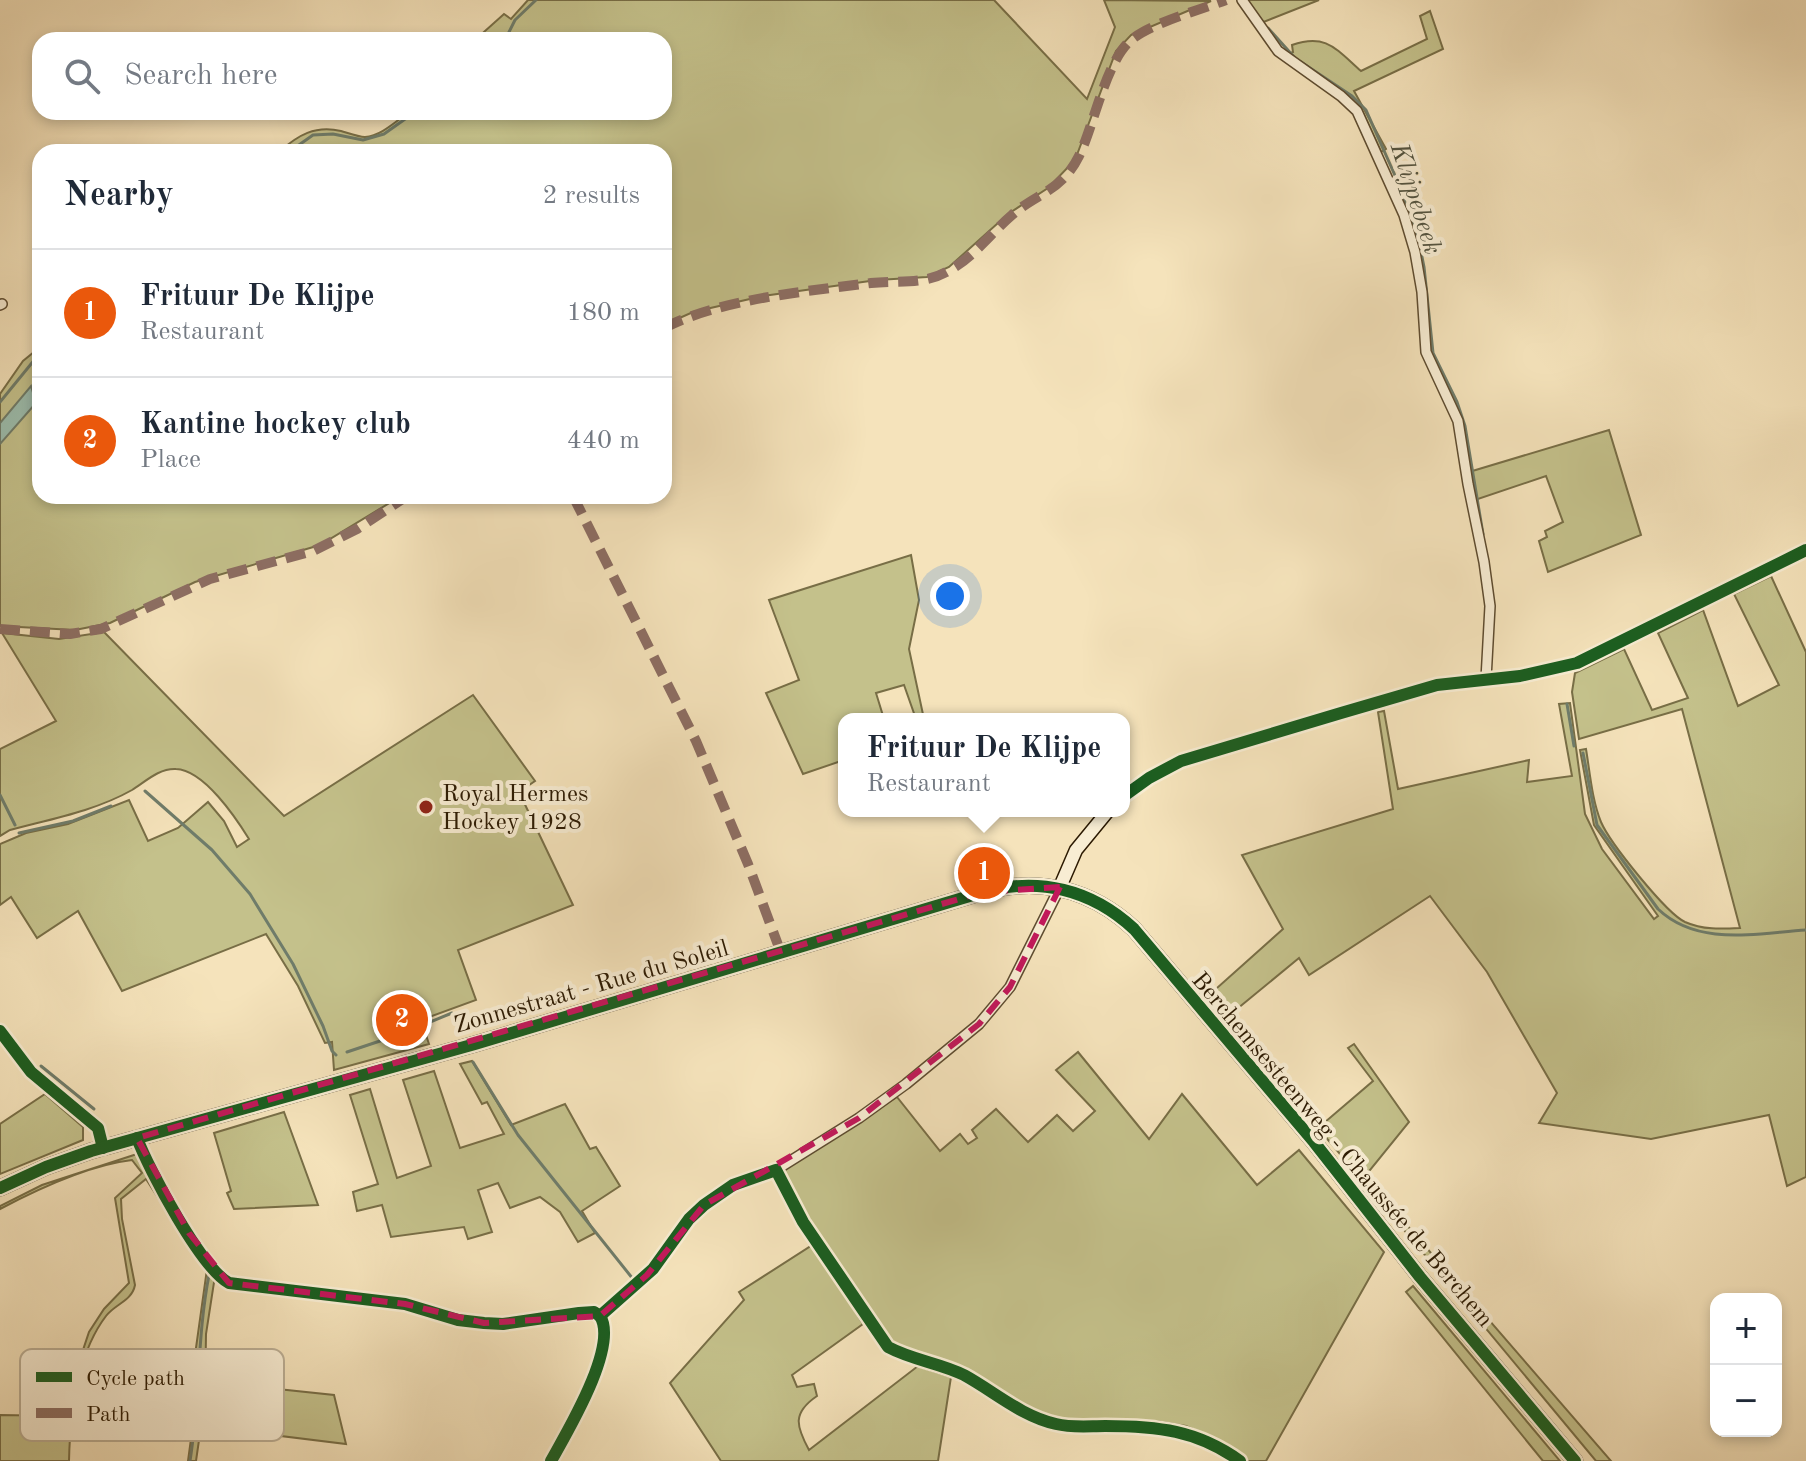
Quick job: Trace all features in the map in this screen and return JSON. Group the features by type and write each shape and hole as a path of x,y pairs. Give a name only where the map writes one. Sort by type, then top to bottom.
{"main road":[{"name":"Zonnestraat - Rue du Soleil","path":"0,1188 59,1161 487,1040 983,892 1024,885 1060,887"},
{"name":"Berchemsesteenweg - Chaussée de Berchem","path":"1060,887 1107,906 1134,929 1314,1142 1420,1277 1575,1461"}],"street":[{"path":"1242,0 1278,51 1357,111 1404,215 1422,292 1426,352 1458,421 1484,562 1490,606 1486,679"},
{"path":"1130,792 1181,761 1437,685 1547,671 1577,663 1806,550"},
{"path":"600,1316 653,1269 689,1219 704,1205 733,1185 776,1170 882,1102 979,1024 1010,987 1076,850 1103,817"},
{"path":"0,1031 31,1072 98,1128 103,1148"},
{"path":"137,1138 146,1160 189,1233 215,1273 229,1283 405,1304 458,1320 484,1323 503,1324 594,1312 600,1316 605,1328 599,1361 551,1461"},
{"path":"776,1170 803,1222 888,1347 962,1374 1025,1413 1045,1421 1074,1427 1132,1426 1184,1433 1213,1443 1240,1461"}],"highlighted area":[{"path":"1060,887 1010,987 979,1024 859,1118 704,1205 647,1275 600,1316 484,1323 405,1304 229,1283 189,1233 137,1138 983,892"}],"shaded area":[{"path":"528,0 994,0 1087,99 1115,27 1104,0 1211,1 1131,35 1116,51 1075,160 1048,188 1008,214 949,267 927,277 877,280 763,296 693,312 672,321 672,144 289,144 300,136 323,129 371,136 398,120 672,120 672,32 484,32 504,14 511,19"},
{"path":"1246,0 1319,0 1261,23"},
{"path":"1430,11 1443,49 1354,91 1386,149 1381,152 1363,113 1353,102 1287,54 1293,52 1292,45 1322,42 1337,50 1361,71 1427,39 1420,16"},
{"path":"32,354 32,504 388,504 320,545 195,582 110,623 75,630 0,626 0,394 23,361"},
{"path":"31,386 32,408 0,444 0,423"},
{"path":"1609,430 1641,535 1548,572 1539,541 1547,537 1545,531 1563,522 1546,476 1475,500 1469,472"},
{"path":"911,555 919,600 909,649 923,713 914,713 904,685 876,693 882,713 838,713 838,762 803,774 766,693 799,680 769,600"},
{"path":"1771,576 1806,652 1806,1177 1787,1186 1769,1115 1651,1139 1539,1123 1557,1093 1487,972 1430,896 1309,975 1299,958 1226,1018 1208,996 1283,929 1242,855 1393,809 1378,712 1384,711 1398,789 1529,760 1527,782 1572,776 1559,704 1570,703 1585,814 1602,849 1654,919 1658,916 1594,825 1580,750 1586,749 1593,796 1601,822 1652,892 1676,916 1692,925 1740,928 1682,709 1579,739 1572,692 1575,673 1624,649 1652,710 1688,698 1658,633 1703,610 1738,706 1779,685 1734,594"},
{"path":"104,632 284,816 473,695 535,781 519,792 573,905 458,950 476,1000 421,1020 429,1044 334,1070 332,1042 325,1043 298,986 266,934 122,991 78,911 37,938 11,897 0,905 0,844 26,833 68,824 129,800 148,841 178,828 208,802 224,821 237,847 249,839 208,786 187,771 176,769 158,773 103,804 10,830 0,836 0,749 56,721 2,633 59,639"},
{"path":"1354,1044 1409,1122 1362,1180 1318,1128 1373,1081 1348,1048"},
{"path":"1078,1052 1149,1139 1182,1094 1257,1185 1299,1150 1384,1252 1266,1461 1248,1461 1227,1444 1186,1426 1156,1421 1069,1422 1048,1419 1024,1409 977,1380 908,1356 885,1339 816,1239 781,1175 785,1169 897,1097 940,1151 960,1134 968,1144 977,1138 972,1130 996,1109 1028,1142 1057,1115 1073,1131 1095,1111 1056,1070"},
{"path":"472,1061 511,1125 565,1104 590,1149 596,1147 620,1186 582,1211 595,1233 578,1242 560,1212 540,1197 510,1208 498,1183 478,1190 492,1232 468,1239 464,1227 391,1237 382,1205 357,1211 353,1192 378,1184 350,1095 370,1089 397,1178 431,1166 403,1080 434,1071 460,1148 504,1134 487,1102 482,1104 460,1064"},
{"path":"45,1094 83,1127 83,1140 0,1174 0,1124"},
{"path":"284,1112 318,1205 234,1209 227,1193 231,1191 214,1133"},
{"path":"137,1154 205,1265 202,1266 146,1179 121,1199 135,1285 127,1299 106,1316 88,1349 83,1349 89,1332 104,1309 129,1283 115,1198 142,1173 132,1160 99,1167 64,1179 0,1209 0,1206 42,1185"},
{"path":"1373,1186 1611,1461 1596,1461 1370,1189"},
{"path":"814,1244 863,1324 792,1375 797,1387 814,1384 817,1396 803,1408 799,1420 801,1434 809,1450 918,1366 951,1377 938,1461 721,1461 670,1383 744,1300 739,1292"},
{"path":"207,1269 215,1276 206,1349 196,1349"},
{"path":"1413,1286 1560,1461 1543,1461 1406,1292"},
{"path":"284,1390 334,1395 346,1444 284,1436"},
{"path":"0,1415 20,1415 20,1441 70,1441 69,1461 0,1461"},
{"path":"191,1441 199,1441 196,1461 188,1461"}],"waterway":[{"path":"509,32 515,20 536,0"},
{"name":"Klijpebeek","path":"1268,28 1295,58"},
{"name":"Klijpebeek","path":"1301,62 1352,96 1366,110 1397,180 1419,242 1433,353 1465,426 1483,534"},
{"path":"300,144 313,135 333,134 363,140 384,134 404,120"},
{"path":"0,402 32,363"},
{"name":"Klijpebeek","path":"1567,704 1574,746"},
{"name":"Klijpebeek","path":"1583,753 1597,825 1658,909 1674,921 1709,933 1748,935 1806,930"},
{"path":"145,791 212,850 250,894 293,964 336,1055"},
{"path":"0,795 15,825"},
{"path":"19,833 73,821 111,806"},
{"path":"347,1052 452,1013 457,1016 462,1028"},
{"path":"473,1062 518,1135 633,1279"},
{"path":"41,1066 94,1109"},
{"path":"140,1162 174,1221"},
{"path":"191,1247 209,1275 200,1349"},
{"path":"924,1367 961,1379 1034,1423 1072,1431"},
{"path":"190,1461 193,1441"}],"marked path":[{"path":"672,324 737,303 820,289 920,280 957,266 1004,222 1057,184 1072,168 1085,143 1114,63 1131,40 1163,23 1226,0"},
{"path":"0,629 70,634 101,629 210,579 313,551 357,529 395,504"},
{"path":"577,504 696,741 748,864 781,953"}],"cycle path":[{"path":"1130,792 1181,761 1437,685 1520,676 1577,663 1806,550"},
{"path":"0,1188 91,1151 475,1044 983,892 1024,886 1063,890 1100,904 1134,929 1314,1142 1420,1277 1575,1461"},
{"path":"0,1031 31,1072 98,1128 103,1148"},
{"path":"137,1138 152,1172 191,1239 204,1259 229,1283 405,1304 458,1320 484,1323 503,1324 594,1312 600,1316"},
{"path":"600,1316 653,1269 689,1219 704,1205 733,1185 776,1170 803,1222 888,1347 964,1375 1043,1420 1068,1426 1124,1426 1176,1432 1208,1442 1240,1461"},
{"path":"551,1461 579,1410 597,1367 603,1347 604,1330 600,1316"}],"place":[{"name":"Royal Hermes Hockey 1928","path":"426,807"},
{"name":"Frituur De Klijpe","path":"984,873"},
{"name":"Kantine hockey club","path":"402,1020"}]}
